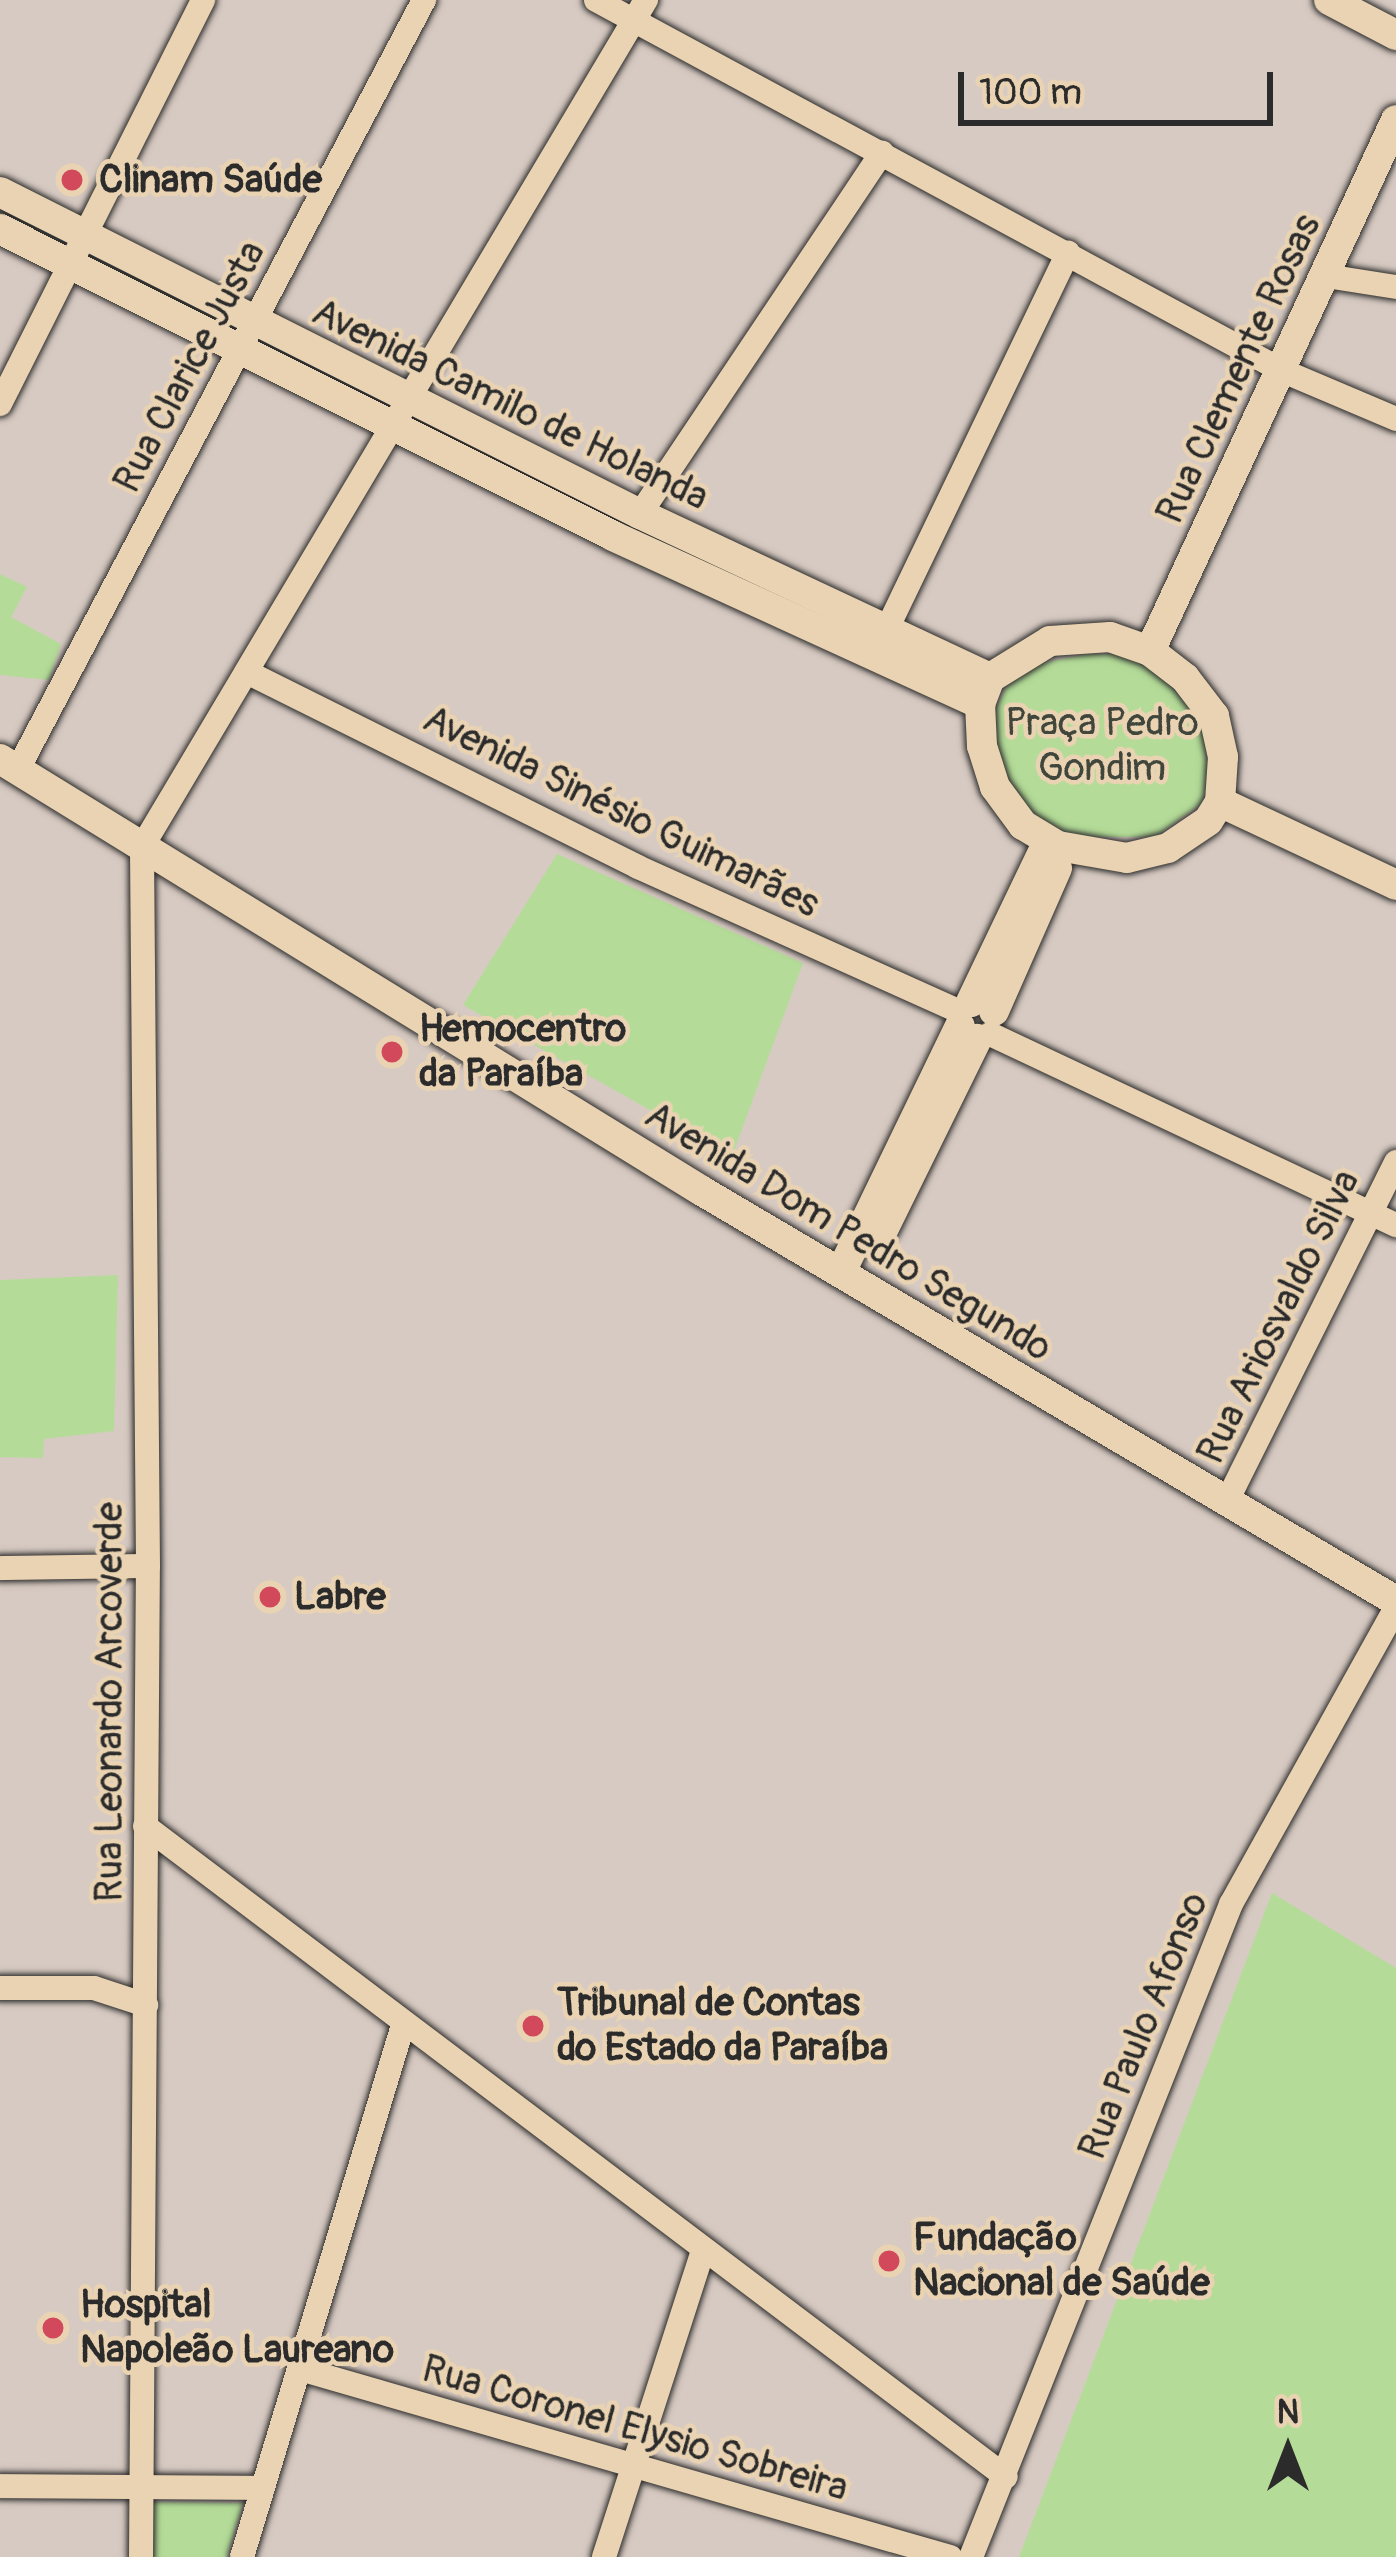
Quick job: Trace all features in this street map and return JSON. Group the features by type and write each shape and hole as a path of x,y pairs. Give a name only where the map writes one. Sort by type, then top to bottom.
{"main road":[{"path":"1329,0 1396,35"},
{"name":"Rua Clemente Rosas","path":"1150,651 1396,120"},
{"name":"Avenida Camilo de Holanda","path":"0,193 84,235 248,336"},
{"name":"Avenida Camilo de Holanda","path":"0,229 640,514 886,631 985,691"},
{"name":"Avenida Camilo de Holanda","path":"402,410 613,536 985,691"},
{"path":"1067,637 1110,637 1150,651 1185,678 1214,716 1220,802 1189,836 1147,856 1057,844 1023,825 995,788 985,691 1028,649 1067,637"},
{"name":"Avenida Dom Pedro Segundo","path":"9,764 849,1277 1396,1604"},
{"path":"1220,802 1396,885"},
{"path":"849,1277 978,1021 1057,844"}],"street":[{"path":"0,404 203,0"},
{"name":"Rua Clarice Justa","path":"9,764 248,336 424,0"},
{"path":"596,0 641,9 882,152 1283,370 1396,419"},
{"path":"142,847 250,674 641,9"},
{"path":"640,514 882,152"},
{"path":"886,631 1068,252"},
{"path":"1326,276 1396,287"},
{"name":"Avenida Sinésio Guimarães","path":"250,674 638,867 978,1021 1068,1074 1098,1080 1384,1219"},
{"name":"Rua Leonardo Arcoverde","path":"141,2557 148,1566 142,847"},
{"name":"Rua Ariosvaldo Silva","path":"1226,1503 1384,1219 1396,1162"},
{"path":"0,1568 148,1566"},
{"name":"Rua Paulo Afonso","path":"971,2557 1231,1904 1396,1604"},
{"path":"145,1826 702,2254 1006,2477"},
{"path":"94,1988 146,1967"},
{"path":"0,1988 94,1988 146,2005"},
{"path":"242,2557 403,2025"},
{"path":"604,2557 702,2254"},
{"name":"Rua Coronel Elysio Sobreira","path":"300,2369 950,2557"},
{"path":"0,2486 261,2488"}],"green space":[{"path":"0,574 27,587 11,617 61,644 49,680 0,675"},
{"name":"Praça Pedro Gondim","path":"1087,654 1125,654 1167,676 1200,709 1216,756 1202,803 1155,837 1076,837 1032,821 1001,785 992,717 1006,687 1037,664"},
{"path":"557,854 803,963 732,1156 463,1005"},
{"path":"118,1275 114,1431 44,1439 43,1458 0,1457 0,1280"},
{"path":"1272,1893 1396,1968 1396,2557 1019,2557"},
{"path":"153,2502 243,2503 227,2557 153,2557"}],"place":[{"name":"Clinam Saúde","path":"72,180"},
{"name":"Hemocentro da Paraíba","path":"392,1052"},
{"name":"Labre","path":"270,1597"},
{"name":"Tribunal de Contas do Estado da Paraíba","path":"533,2026"},
{"name":"Fundação Nacional de Saúde","path":"889,2261"},
{"name":"Hospital Napoleão Laureano","path":"53,2328"}]}
